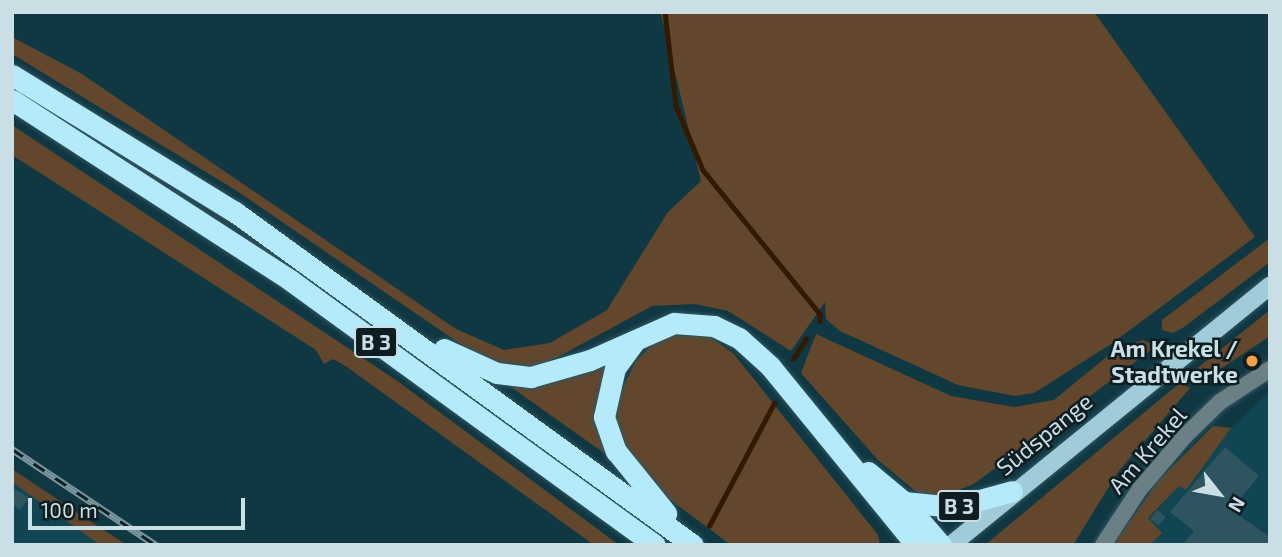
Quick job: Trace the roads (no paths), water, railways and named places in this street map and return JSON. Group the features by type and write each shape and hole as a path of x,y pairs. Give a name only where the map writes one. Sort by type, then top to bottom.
{"highway":[{"name":"B 3","path":"12,75 235,212 694,545"},
{"name":"B 3","path":"12,100 290,280 655,545"},
{"name":"B 3","path":"358,299 455,355 514,376 566,369 638,337 687,322 727,332 770,366 916,545"},
{"name":"B 3","path":"638,337 609,385 604,417 608,435 626,468 694,545"},
{"name":"B 3","path":"839,449 904,502 941,545"},
{"name":"B 3","path":"904,502 954,507 1012,491"},
{"name":"B 3","path":"881,504 896,545"}],"main road":[{"name":"Südspange","path":"951,545 1012,491 1270,286"}],"street":[{"name":"Am Krekel","path":"1103,545 1139,490 1185,436 1220,402 1270,369"}],"waterway":[{"path":"665,12 676,106 703,170 820,314 820,321"},
{"path":"793,359 806,339"},
{"path":"709,526 774,403"}],"railway":[{"path":"12,449 156,545"}],"place":[{"name":"Am Krekel / Stadtwerke","path":"1252,361"}]}
